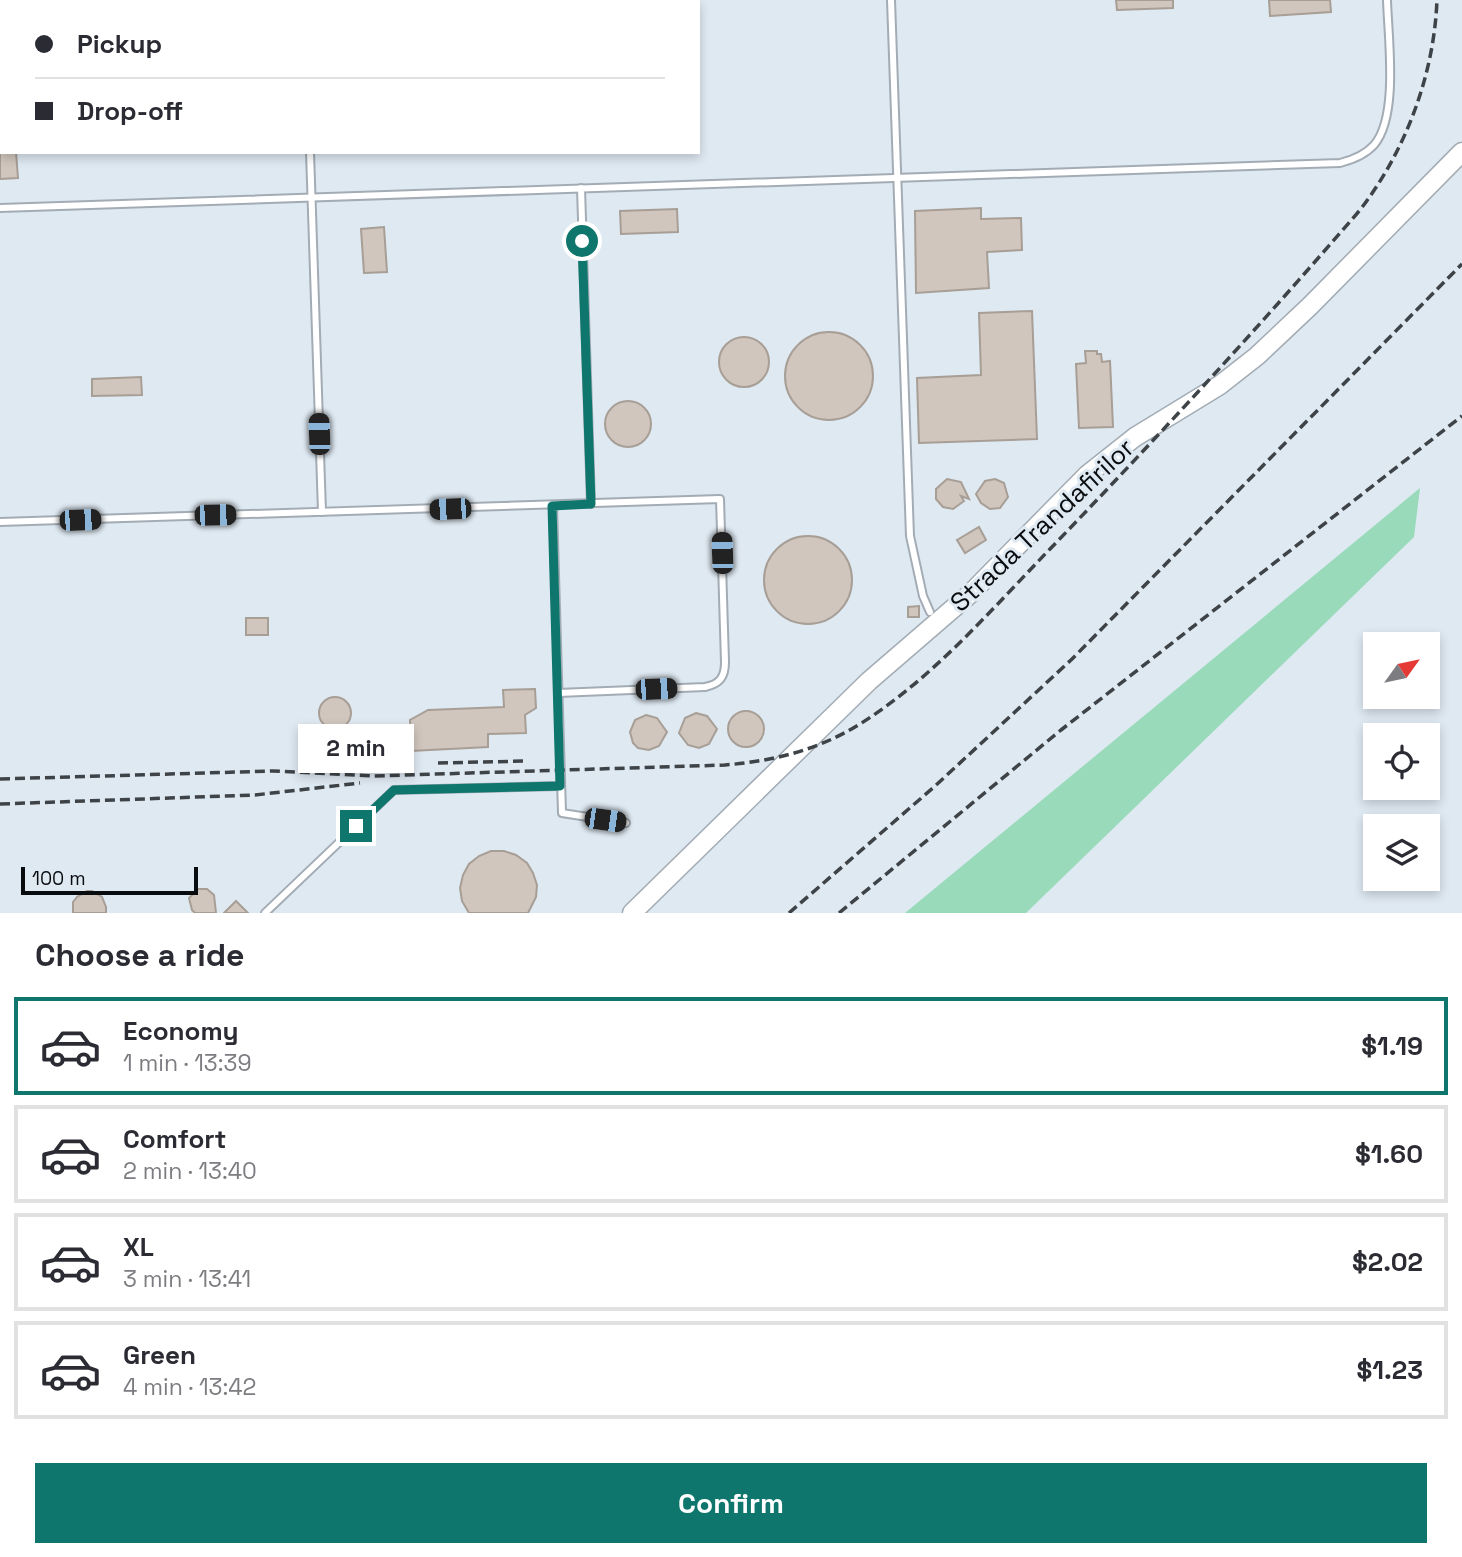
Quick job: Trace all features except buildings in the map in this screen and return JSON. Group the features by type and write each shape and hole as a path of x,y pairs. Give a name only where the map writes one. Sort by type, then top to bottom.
{"main road":[{"name":"Strada Trandafirilor","path":"632,913 869,681 971,593 1087,475 1127,442 1220,385 1257,356 1462,152"}],"lane":[{"path":"891,0 910,536 923,596 930,612"},
{"path":"0,208 896,177 1325,166 1354,159 1375,144 1388,109 1387,0"},
{"path":"310,154 322,512"},
{"path":"581,188 591,504"},
{"path":"0,522 720,499 725,670 720,681 705,687 558,693"},
{"path":"552,506 562,813 626,823"},
{"path":"265,913 394,790 560,786"}],"green space":[{"path":"1420,488 1414,537 1026,913 905,913"}],"railway":[{"path":"0,779 273,771 374,776 725,765 761,761 795,753 844,733 887,706 912,686 983,619 1207,382 1360,210 1391,162 1415,111 1430,56 1437,0"},
{"path":"789,913 934,787 1071,660 1462,264"},
{"path":"839,913 1061,730 1462,416"},
{"path":"438,763 526,761"},
{"path":"0,804 255,795 360,783"}],"route":[{"path":"356,826 394,790 560,786 552,506 591,504 582,241"}]}
